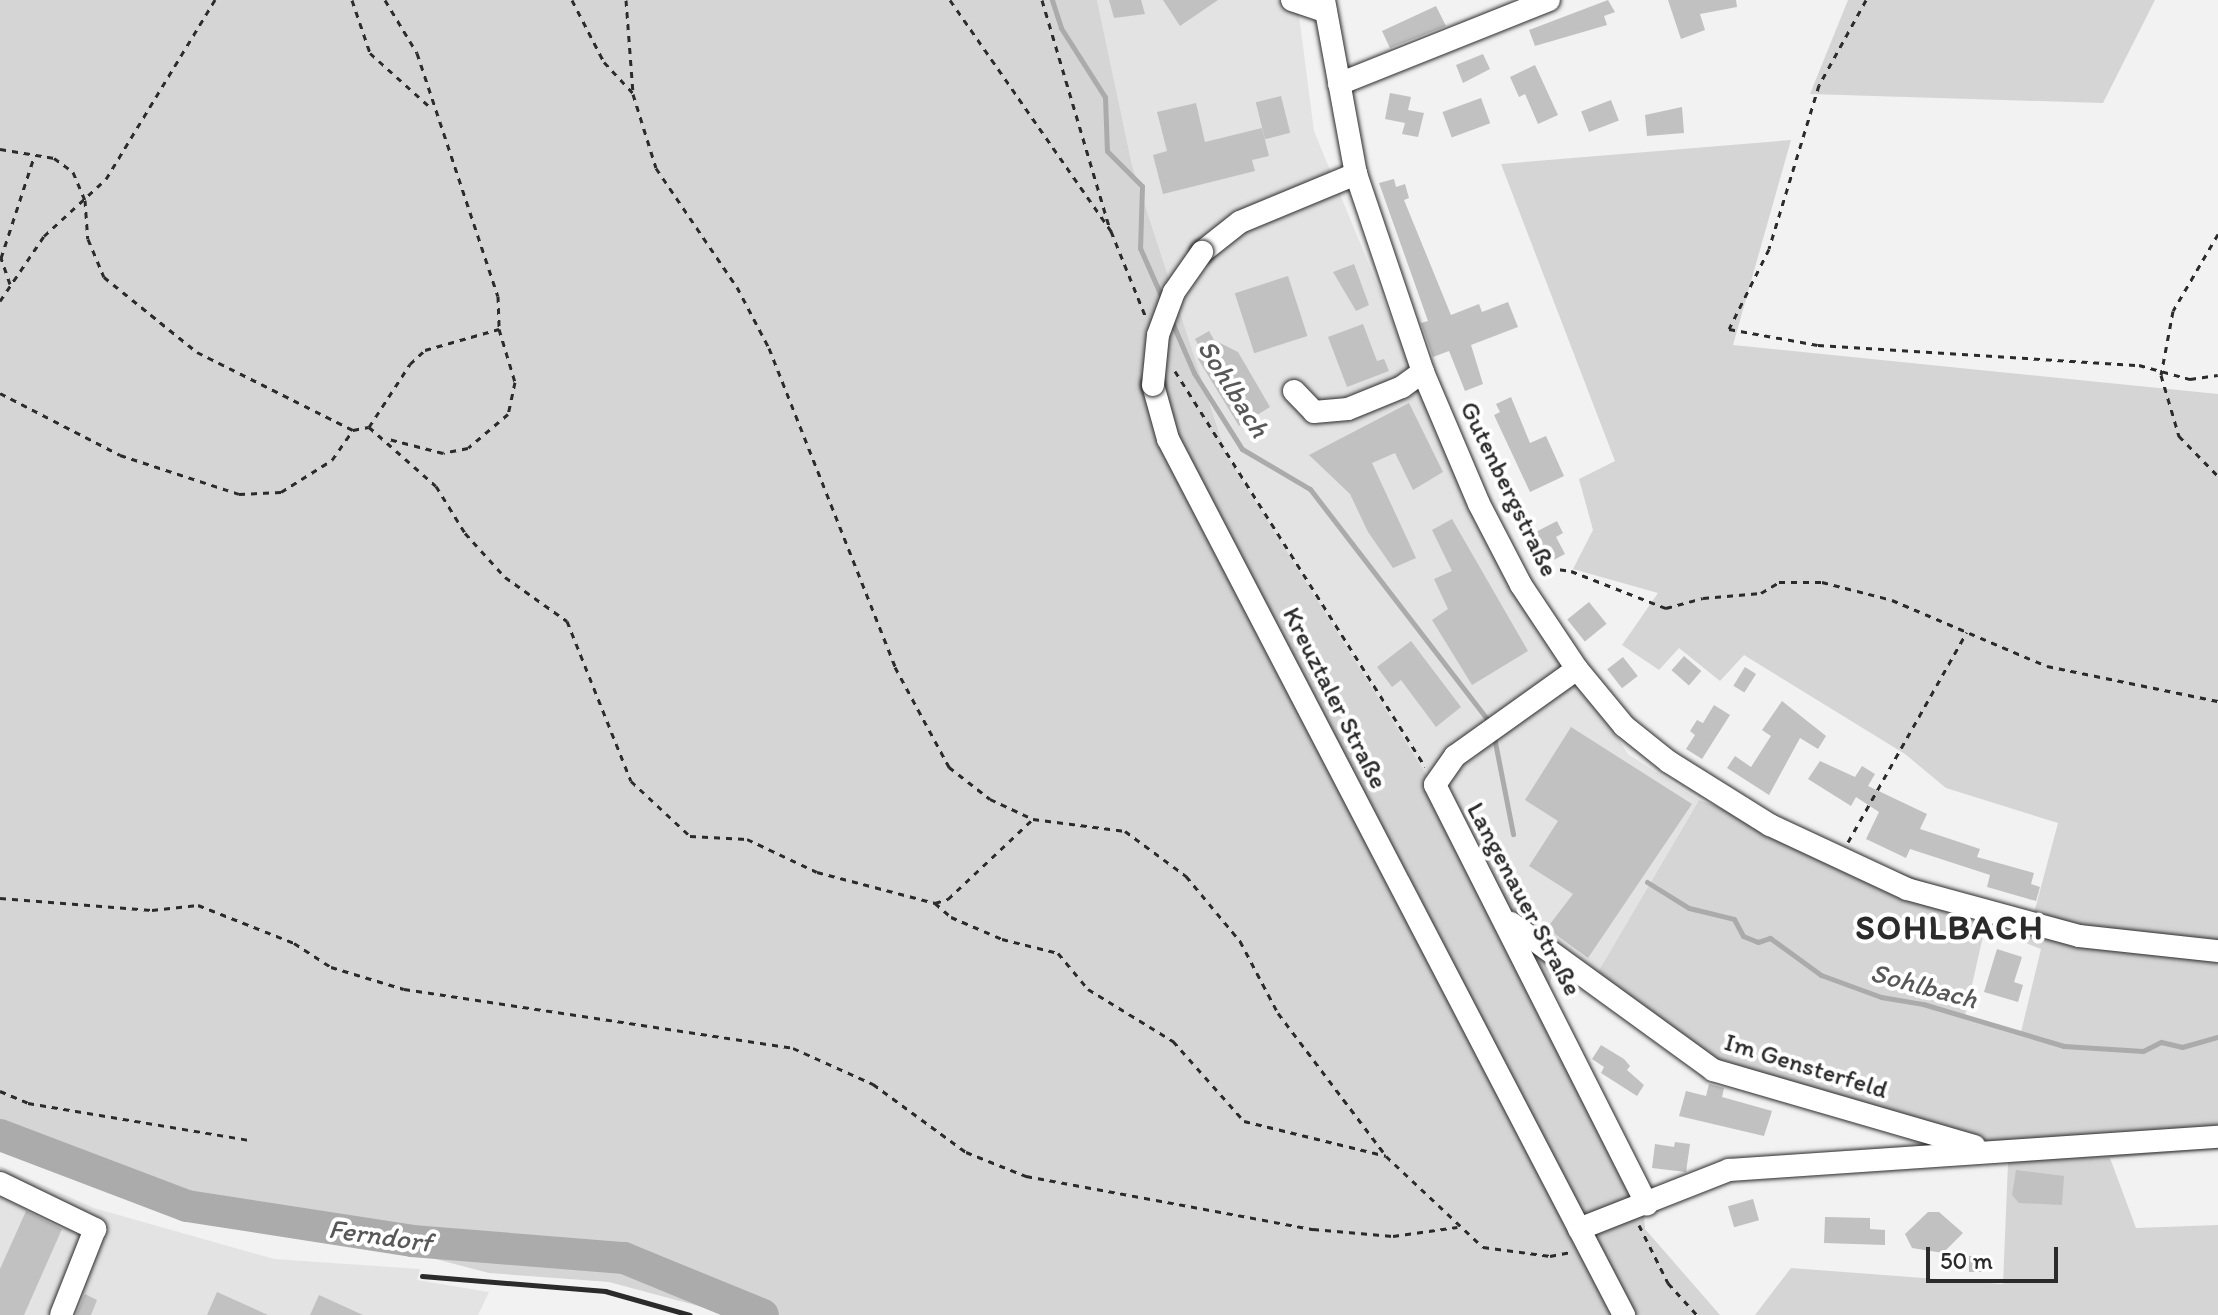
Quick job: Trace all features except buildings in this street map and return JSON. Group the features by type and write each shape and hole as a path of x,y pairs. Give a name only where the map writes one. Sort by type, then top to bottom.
{"street":[{"path":"1292,0 1325,6"},
{"path":"1339,84 1549,0"},
{"name":"Gutenbergstraße","path":"1325,6 1356,174 1423,372 1479,504 1521,585 1577,669 1624,726 1669,762 1770,825 1837,859 1952,904 2079,936 2218,951"},
{"name":"Kreuztaler Straße","path":"1356,174 1240,222 1202,252 1174,292 1158,335 1153,385 1168,439 1624,1315"},
{"path":"1294,391 1314,412 1348,409 1402,387 1423,372"},
{"name":"Langenauer Straße","path":"1577,669 1455,756 1435,785 1451,824 1508,920 1639,1208"},
{"name":"Im Gensterfeld","path":"1508,920 1713,1070 1987,1149"},
{"name":"Im Gensterfeld","path":"1584,1238 1639,1208 1729,1170 1987,1149 2218,1137"},
{"path":"0,1183 95,1229 61,1315"}],"path":[{"path":"0,301 44,236 106,179 215,0"},
{"path":"352,0 370,53 431,108"},
{"path":"385,0 417,53 431,108 498,296 499,329 515,382 508,414 490,434 468,448 443,453 385,438"},
{"path":"572,0 604,62 633,94"},
{"path":"626,0 633,94 656,168 737,287 769,348 895,667 949,767 990,799 1033,819 1125,831 1186,876 1240,941 1278,1013 1386,1156 1483,1247 1550,1256 1584,1238"},
{"path":"950,0 1111,231"},
{"path":"1042,0 1111,231 1151,327"},
{"path":"1866,0 1819,85 1769,249 1729,329 1833,347 2139,365 2161,375 2218,375"},
{"path":"0,149 54,158 73,172 85,200 88,239 104,277 197,352 353,430 369,427 436,486 465,533 505,577 567,621 631,781 659,813 690,836 747,839 817,872 935,903 951,917 1002,939 1058,953 1088,989 1173,1041 1244,1121 1386,1156"},
{"path":"10,284 1,258 34,157"},
{"path":"2218,234 2173,311 2161,375 2179,436 2218,476"},
{"path":"369,427 410,364 425,350 499,329"},
{"path":"1173,366 1435,785"},
{"path":"0,393 120,455 239,494 281,492 332,460 353,430"},
{"path":"1521,585 1548,568 1571,571 1666,608 1761,593 1779,582 1822,582 1892,600 2047,666 2218,701"},
{"path":"1837,859 1967,632"},
{"path":"935,903 948,899 1033,819"},
{"path":"0,898 152,910 198,905 294,943 331,967 404,989 793,1048 873,1084 966,1152 1026,1176 1313,1229 1393,1236 1459,1227"},
{"path":"0,1091 28,1103 250,1140"},
{"path":"1639,1208 1668,1283 1697,1315"}],"shaded area":[{"path":"0,0 1097,0 1132,165 1226,454 1481,862 1538,933 1598,972 1699,800 1990,905 1965,1016 2021,1032 2041,949 2026,943 2058,823 1946,788 1905,754 1744,655 1720,681 1679,648 1659,670 1622,645 1658,593 1573,569 1593,530 1579,479 1615,461 1501,164 1791,140 1733,345 2218,394 2218,1149 2110,1158 2136,1228 2218,1225 2218,1315 1755,1315 1791,1268 2003,1284 2008,1163 1717,1063 1553,970 1548,992 1642,1187 1645,1229 1720,1315 732,1315 609,1282 489,1273 0,1145"},
{"path":"1097,0 1297,0 1314,131 1471,513 1628,754 1699,800 1598,972 1539,933 1481,862 1226,454 1132,165"},
{"path":"1848,0 2155,0 2103,103 1810,94"},
{"path":"0,1166 94,1208 274,1259 420,1269 417,1280 489,1292 478,1315 0,1315"}],"waterway":[{"name":"Sohlbach","path":"1052,0 1061,28 1105,97 1107,151 1142,186 1140,248 1163,300"},
{"name":"Sohlbach","path":"1171,320 1194,373 1242,449 1310,489 1490,723"},
{"name":"Sohlbach","path":"1494,737 1513,834"},
{"name":"Sohlbach","path":"1647,882 1689,908 1734,919 1743,936 1758,942 1770,938 1821,975 1881,997 1923,1004 2064,1046 2143,1051 2161,1042 2182,1047 2218,1037"},
{"name":"Ferndorf","path":"0,1135 187,1206 412,1241 624,1258 763,1315"}],"railway":[{"path":"422,1276 605,1291 690,1315"}],"district":[{"name":"SOHLBACH","path":"1950,928"}]}
